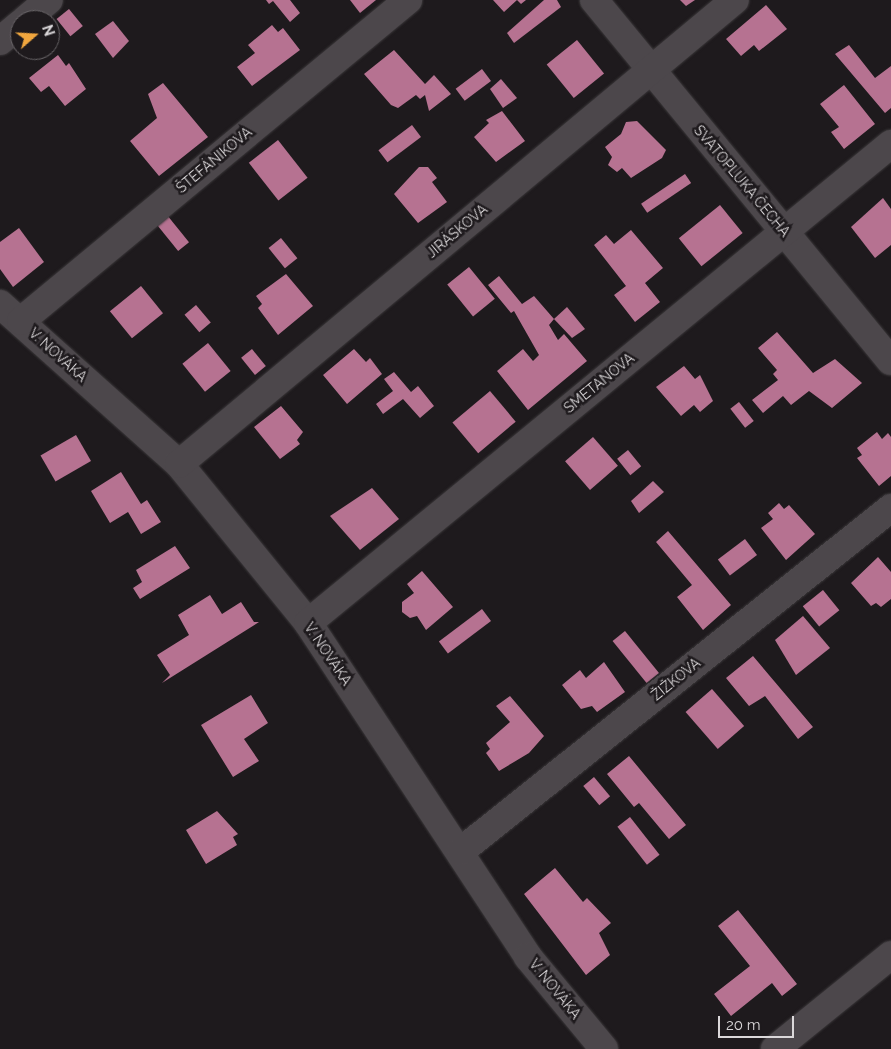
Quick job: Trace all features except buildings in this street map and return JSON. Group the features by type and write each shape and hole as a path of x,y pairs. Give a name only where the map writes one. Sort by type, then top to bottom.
{"street":[{"path":"37,10 49,0"},
{"name":"ŠTEFÁNIKOVA","path":"10,312 408,0"},
{"name":"SVATOPLUKA ČECHA","path":"594,0 649,70 891,361"},
{"name":"JIRÁSKOVA","path":"179,464 735,0"},
{"path":"0,41 10,32"},
{"name":"SMETANOVA","path":"308,623 891,144"},
{"name":"V. NOVÁKA","path":"10,312 179,464 308,623 461,851 528,957 604,1049"},
{"name":"ŽIŽKOVA","path":"461,851 891,508"},
{"path":"775,1049 891,955"}]}
